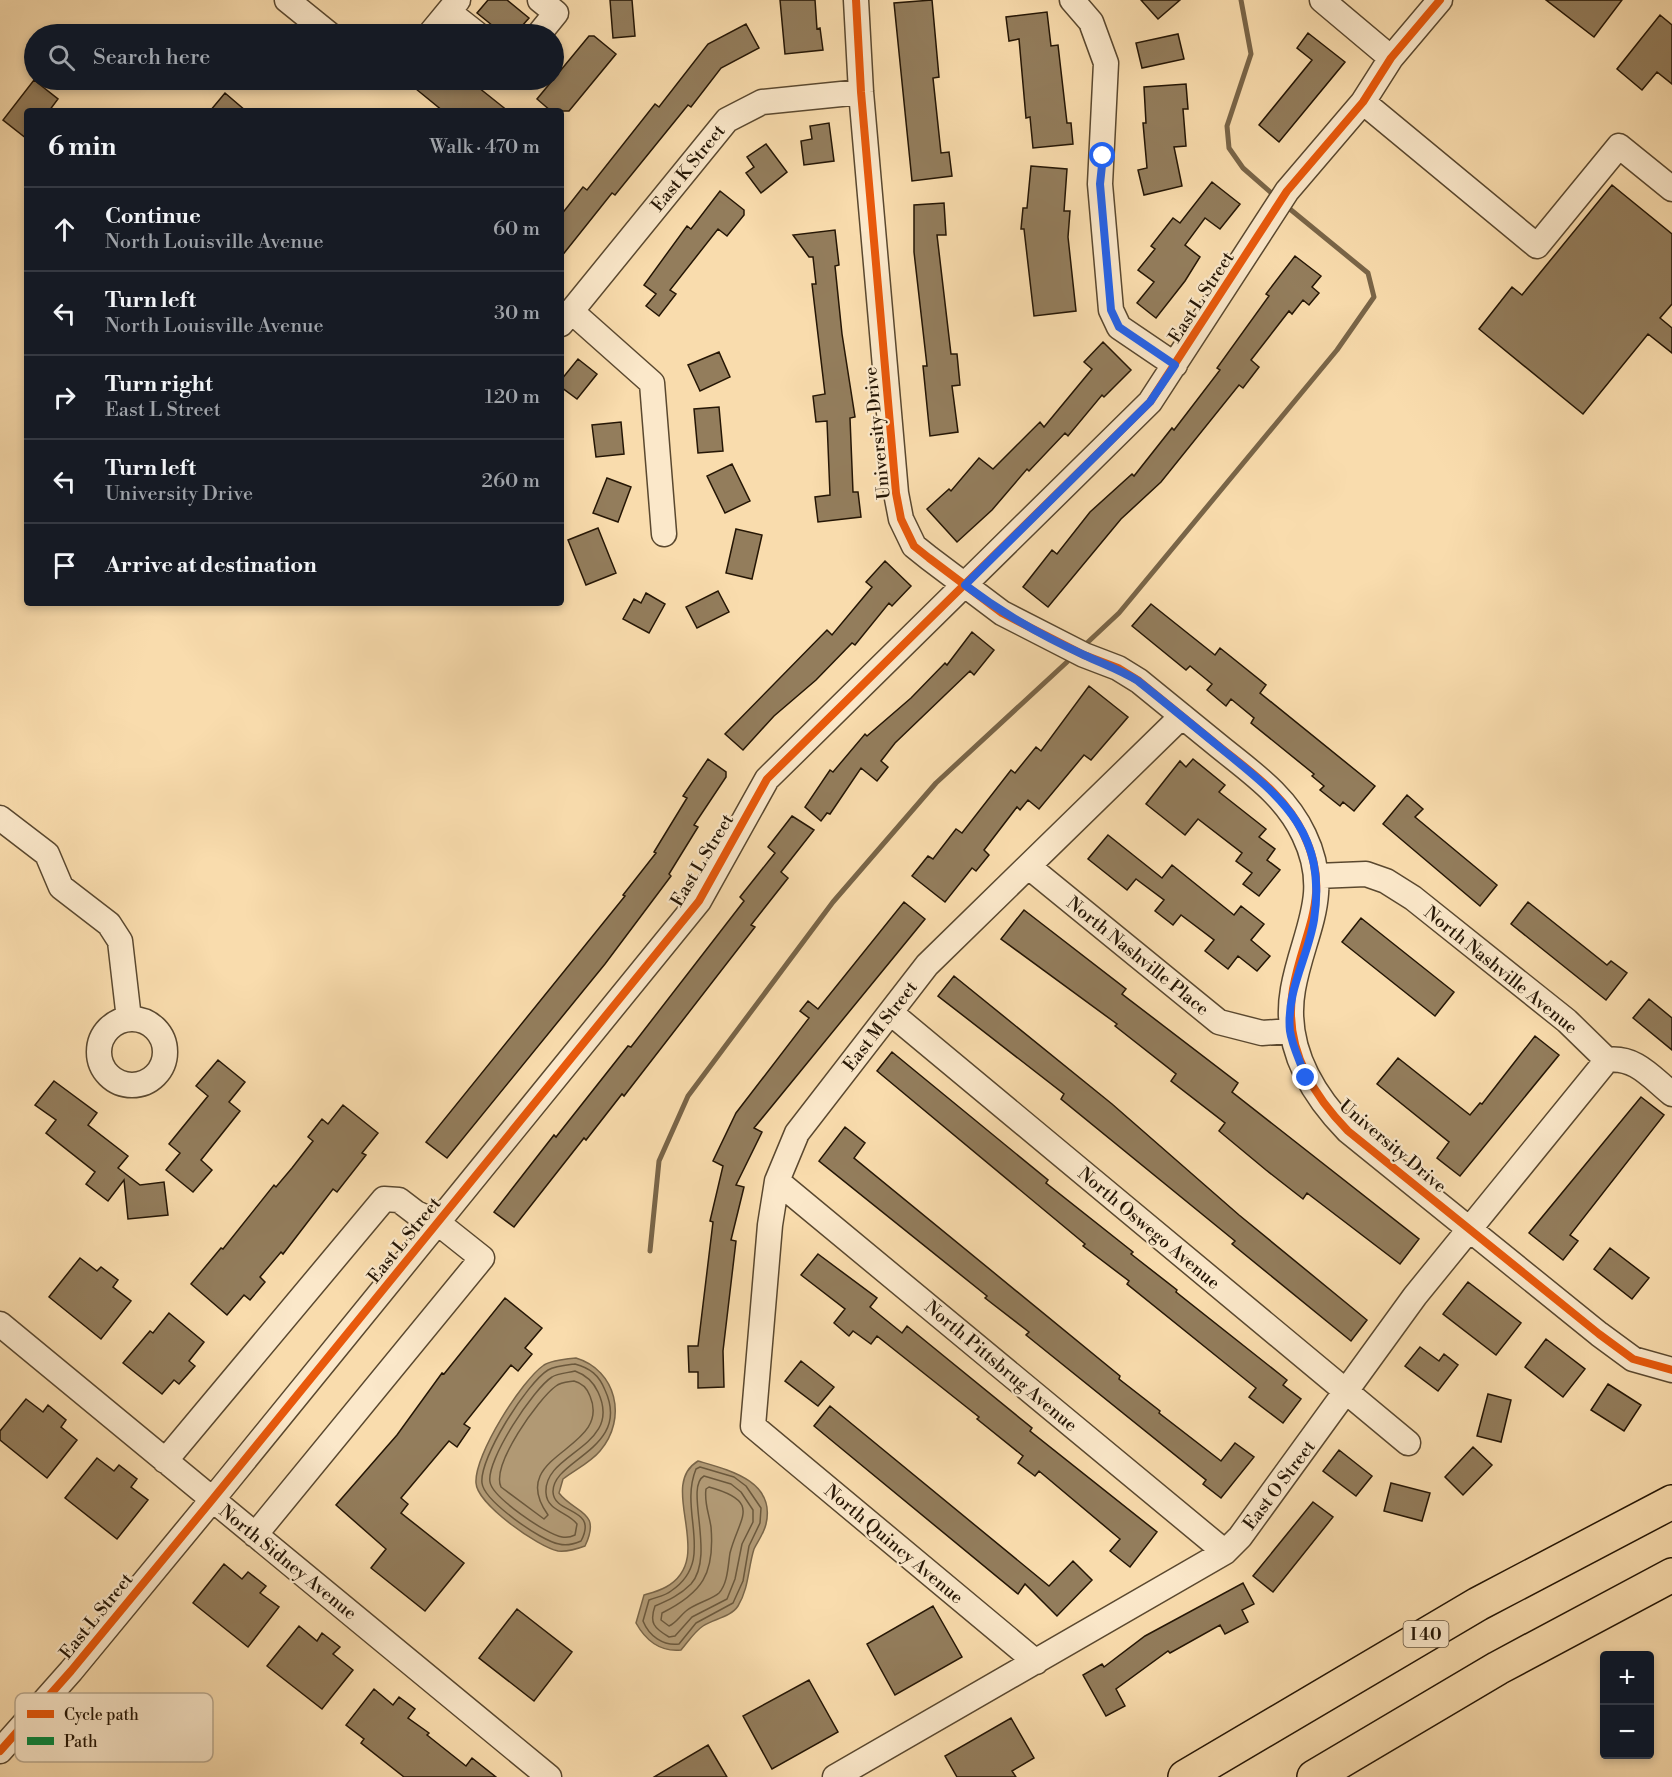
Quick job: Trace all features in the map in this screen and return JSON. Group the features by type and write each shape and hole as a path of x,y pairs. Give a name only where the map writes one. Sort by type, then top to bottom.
{"highway":[{"name":"I 40","path":"1185,1777 1478,1604 1672,1502"},
{"path":"1314,1777 1498,1668 1672,1575"}],"street":[{"path":"287,0 317,24"},
{"path":"540,0 556,13 547,24"},
{"name":"University Drive","path":"856,0 861,92 896,493 902,519 914,546 1002,613 1084,655 1118,668 1138,681 1274,791 1294,815 1305,836 1317,876 1314,921 1293,989 1290,1031 1306,1078 1324,1107 1348,1131 1468,1229 1633,1359 1672,1370"},
{"path":"1072,0 1091,22 1106,63 1100,184 1111,310 1119,327 1175,365"},
{"path":"1322,0 1391,58"},
{"name":"East L Street","path":"51,1693 212,1500 699,901 767,779 1150,402 1281,200 1363,102 1391,58 1440,0"},
{"path":"439,24 454,6 469,24"},
{"name":"East K Street","path":"566,317 727,120 762,102 861,92"},
{"path":"1363,102 1537,246 1619,146 1672,189"},
{"path":"566,317 652,383 664,534"},
{"name":"East M Street","path":"753,1426 770,1225 777,1181 797,1133 927,965 1182,716"},
{"path":"1,822 47,854 60,887 109,924 116,932 120,941 129,1019"},
{"name":"North Nashville Place","path":"1029,867 1219,1022 1262,1033 1290,1031"},
{"name":"North Nashville Avenue","path":"1317,876 1366,874 1386,881 1413,898 1567,1021 1607,1060"},
{"name":"North Oswego Avenue","path":"891,1013 1408,1443"},
{"path":"1607,1060 1623,1058 1639,1067 1672,1094"},
{"name":"East O Street","path":"835,1777 1225,1552 1240,1537 1347,1394 1415,1296 1607,1060"},
{"name":"North Pittsbrug Avenue","path":"777,1181 1225,1552"},
{"path":"165,1461 384,1198 399,1200 416,1213 438,1223 482,1258 255,1536"},
{"name":"North Sidney Avenue","path":"0,1323 549,1777"},
{"name":"North Quincy Avenue","path":"753,1426 1036,1662"},
{"name":"East L Street","path":"0,1751 15,1734"}],"water":[{"path":"576,1358 590,1364 609,1384 614,1397 614,1424 609,1438 600,1451 563,1479 559,1493 584,1514 590,1525 585,1546 569,1551 558,1551 537,1542 497,1513 479,1492 476,1483 477,1471 501,1419 535,1373 544,1365"},
{"path":"698,1461 736,1474 757,1488 764,1497 767,1509 766,1524 754,1549 746,1585 738,1606 731,1613 700,1628 681,1650 673,1650 654,1644 636,1623 644,1595 666,1587 681,1574 687,1559 688,1541 683,1487 687,1472"}],"building":[{"path":"488,0 507,0 529,18 524,24 491,24 477,13"},
{"path":"610,0 632,0 635,36 613,38"},
{"path":"780,0 815,0 817,29 820,28 823,50 785,54"},
{"path":"932,0 939,77 933,78 941,153 949,152 952,176 912,181 894,3"},
{"path":"1141,0 1180,0 1158,19"},
{"path":"1546,0 1622,0 1594,37"},
{"path":"1047,12 1051,46 1058,45 1067,123 1071,123 1073,144 1033,148 1030,117 1026,118 1019,39 1009,41 1006,17"},
{"path":"1660,15 1672,25 1672,84 1657,72 1642,90 1617,69"},
{"path":"746,24 759,48 721,68 691,107 688,105 615,195 612,193 564,253 564,211 583,187 587,190 655,104 659,107 708,44"},
{"path":"1308,33 1345,62 1279,142 1259,125 1312,60 1297,48"},
{"path":"1178,34 1184,59 1142,68 1136,43"},
{"path":"589,36 594,36 616,54 569,111 564,111 564,108 548,108 537,99 544,90 564,90 564,66"},
{"path":"1186,84 1188,109 1183,109 1186,146 1174,147 1182,186 1144,195 1138,170 1147,168 1143,123 1146,123 1144,87"},
{"path":"26,90 47,90 58,99 51,108 24,108 24,137 3,120"},
{"path":"417,90 482,90 504,108 439,108"},
{"path":"225,93 242,108 212,108"},
{"path":"829,123 834,161 804,165 801,141 812,139 810,126"},
{"path":"766,144 787,172 761,193 746,173 754,167 747,157"},
{"path":"1031,166 1067,169 1064,211 1070,211 1068,237 1076,311 1034,316 1024,229 1021,229 1023,208 1027,208"},
{"path":"1212,182 1240,204 1220,229 1205,218 1185,245 1200,257 1185,281 1156,318 1137,303 1154,282 1138,270 1155,249 1151,246 1173,218 1180,223"},
{"path":"1612,185 1672,234 1672,304 1660,318 1672,328 1672,353 1648,334 1583,414 1479,329 1512,287 1522,295"},
{"path":"720,191 744,210 744,215 727,236 718,229 670,290 676,294 659,316 646,306 656,294 644,285 687,226 691,229"},
{"path":"944,203 946,235 937,235 951,354 957,354 960,385 952,386 958,432 930,436 923,366 927,366 914,252 914,205"},
{"path":"835,230 839,265 835,266 842,334 855,417 850,418 853,492 858,492 861,517 818,522 815,497 830,495 827,421 816,422 813,396 825,394 812,284 816,284 813,257 809,257 793,235"},
{"path":"1295,256 1321,276 1312,287 1319,293 1309,305 1303,300 1292,314 1289,311 1251,360 1259,367 1243,388 1239,385 1161,482 1121,519 1048,607 1023,587 1052,550 1057,554 1090,512 1132,474 1134,476 1172,428 1174,430 1220,370 1217,368 1269,296 1266,294"},
{"path":"1103,342 1131,370 1104,397 1102,395 1068,436 1065,433 1029,471 1027,469 992,510 957,542 927,509 949,489 951,491 979,458 993,469 1040,422 1044,427 1092,369 1084,362"},
{"path":"719,352 730,377 700,391 688,365"},
{"path":"578,359 597,374 577,399 564,389 564,376"},
{"path":"719,407 723,451 698,453 694,409"},
{"path":"621,422 624,454 596,457 592,425"},
{"path":"732,464 750,501 725,513 707,476"},
{"path":"607,478 631,487 618,522 593,513"},
{"path":"598,528 616,573 586,585 568,540"},
{"path":"736,529 762,535 752,579 726,573"},
{"path":"885,561 911,586 892,606 889,603 855,645 852,643 816,680 774,716 743,750 725,734 827,630 832,635 872,587 866,582"},
{"path":"718,591 729,612 697,628 686,607"},
{"path":"646,593 665,604 649,633 623,619 634,599 641,603"},
{"path":"1151,604 1215,655 1220,648 1266,685 1260,693 1375,786 1354,811 1343,802 1340,806 1320,790 1324,786 1312,776 1314,774 1251,723 1254,718 1231,699 1226,706 1207,690 1212,684 1190,666 1186,670 1132,626"},
{"path":"972,632 994,650 974,675 970,671 895,743 881,761 888,767 877,781 861,768 830,814 827,813 821,821 805,807 830,770 833,772 865,734 867,736 911,698 945,663 947,665"},
{"path":"1089,686 1128,717 1091,760 1084,755 1039,809 1028,800 1020,810 1017,807 984,850 989,855 976,871 972,868 945,902 912,876 928,856 933,859 956,829 962,833 1011,770 1015,773 1036,747 1041,751"},
{"path":"708,759 726,772 726,777 694,825 698,827 669,874 671,876 605,964 447,1158 426,1142 625,896 623,895 656,853 654,852 687,798 683,796"},
{"path":"1193,759 1225,785 1219,792 1266,829 1259,837 1275,849 1267,860 1280,870 1259,896 1243,884 1252,873 1236,861 1242,853 1198,819 1185,835 1146,804 1180,761 1186,767"},
{"path":"1407,795 1423,809 1415,817 1497,885 1480,906 1383,824"},
{"path":"792,816 814,830 781,872 788,878 751,925 755,927 624,1096 622,1094 586,1140 584,1138 514,1227 494,1212 554,1135 556,1137 628,1046 631,1047 744,901 740,897 775,853 768,847"},
{"path":"1108,835 1162,878 1172,865 1234,915 1241,906 1264,924 1251,940 1270,956 1257,971 1238,956 1228,969 1205,951 1214,940 1181,915 1173,925 1155,911 1164,900 1136,879 1127,890 1088,859"},
{"path":"904,902 925,919 754,1128 762,1132 736,1185 744,1187 731,1240 736,1241 723,1351 724,1387 698,1388 698,1372 689,1372 688,1346 698,1346 713,1222 710,1221 723,1166 713,1161 736,1113 809,1018 800,1011 808,1001 818,1009"},
{"path":"1528,902 1607,965 1611,961 1627,973 1606,1000 1511,924"},
{"path":"1024,910 1126,989 1122,994 1238,1083 1232,1092 1419,1239 1400,1264 1307,1193 1303,1199 1266,1170 1219,1131 1225,1123 1171,1081 1176,1074 1115,1026 1117,1024 1001,939"},
{"path":"1361,918 1454,992 1435,1016 1342,942"},
{"path":"954,976 1112,1104 1239,1215 1367,1320 1351,1341 1232,1244 1235,1241 1061,1099 1064,1094 938,996"},
{"path":"1649,999 1672,1018 1672,1050 1633,1018"},
{"path":"1535,1036 1559,1055 1460,1176 1437,1158 1449,1142 1377,1084 1398,1058 1470,1115 1480,1103 1482,1104"},
{"path":"892,1052 1048,1180 1046,1183 1133,1252 1131,1254 1177,1290 1176,1292 1287,1380 1283,1385 1301,1399 1283,1423 1249,1397 1256,1388 1127,1284 1129,1281 1083,1246 1085,1244 877,1071"},
{"path":"218,1060 245,1082 229,1102 240,1111 201,1160 212,1170 193,1192 166,1170 180,1153 169,1144 208,1096 196,1086"},
{"path":"54,1081 97,1113 88,1125 128,1156 118,1168 140,1185 164,1182 168,1215 128,1219 124,1180 108,1201 86,1184 95,1172 46,1133 56,1120 35,1105"},
{"path":"1641,1097 1664,1115 1570,1235 1578,1241 1563,1260 1529,1233"},
{"path":"343,1105 378,1133 362,1153 366,1155 337,1192 333,1189 283,1254 281,1252 260,1277 265,1282 250,1300 244,1295 227,1315 191,1284 221,1248 223,1249 274,1185 276,1187 292,1168 313,1141 308,1137 322,1119 328,1124"},
{"path":"845,1127 865,1143 854,1158 1120,1376 1119,1379 1160,1411 1159,1413 1221,1461 1235,1443 1254,1457 1221,1498 1203,1484 1206,1480 1026,1335 1029,1332 985,1298 987,1296 819,1161"},
{"path":"1610,1248 1649,1278 1632,1299 1594,1269"},
{"path":"818,1254 877,1298 870,1307 902,1333 907,1326 1032,1428 1030,1431 1157,1532 1130,1567 1110,1551 1120,1539 1039,1471 1035,1476 1018,1463 1023,1456 977,1419 979,1417 877,1336 871,1344 853,1331 849,1336 834,1323 845,1309 801,1275"},
{"path":"80,1258 97,1271 101,1267 118,1280 113,1287 131,1301 101,1339 49,1297"},
{"path":"1468,1282 1521,1323 1496,1355 1443,1314"},
{"path":"505,1298 542,1328 525,1348 532,1354 518,1371 511,1365 464,1424 470,1428 457,1447 449,1441 401,1498 408,1504 401,1513 464,1563 425,1611 371,1568 386,1549 336,1505 397,1435 442,1373 444,1374"},
{"path":"169,1313 204,1342 189,1361 195,1366 179,1384 174,1380 162,1394 123,1363"},
{"path":"1546,1339 1585,1369 1563,1397 1525,1367"},
{"path":"1420,1347 1439,1361 1444,1354 1458,1365 1438,1391 1405,1366"},
{"path":"801,1361 834,1387 818,1406 785,1381"},
{"path":"1608,1384 1641,1405 1624,1431 1591,1410"},
{"path":"1488,1394 1511,1400 1501,1442 1477,1436"},
{"path":"26,1399 43,1412 48,1405 66,1420 61,1427 77,1440 47,1478 0,1440 0,1431"},
{"path":"830,1406 1049,1586 1073,1561 1092,1580 1057,1616 1025,1584 1018,1594 814,1426"},
{"path":"1473,1447 1492,1465 1463,1495 1445,1477"},
{"path":"1339,1450 1372,1476 1356,1496 1323,1471"},
{"path":"97,1458 114,1471 119,1465 137,1479 131,1487 148,1500 117,1539 65,1498"},
{"path":"1391,1483 1430,1493 1422,1521 1384,1511"},
{"path":"1313,1502 1333,1517 1273,1592 1253,1576"},
{"path":"224,1564 242,1579 248,1572 266,1586 260,1593 279,1607 248,1647 193,1603"},
{"path":"1243,1583 1254,1604 1242,1610 1248,1622 1225,1634 1220,1625 1170,1653 1168,1651 1116,1689 1125,1706 1106,1716 1083,1675 1102,1664 1104,1667 1145,1636"},
{"path":"933,1606 962,1657 895,1695 867,1644"},
{"path":"517,1609 572,1652 534,1701 479,1658"},
{"path":"299,1626 317,1641 322,1633 340,1647 333,1654 353,1670 322,1709 267,1666"},
{"path":"809,1680 838,1732 772,1769 743,1716"},
{"path":"374,1689 393,1705 399,1697 415,1709 408,1718 429,1733 427,1735 466,1766 472,1758 496,1777 404,1777 361,1743 364,1739 346,1725"},
{"path":"1011,1718 1034,1758 1012,1771 1016,1777 957,1777 945,1756"},
{"path":"708,1745 727,1777 654,1777"}],"waterway":[{"path":"1241,0 1251,54 1227,126 1229,148 1243,168 1276,197"},
{"path":"1088,642 1119,613 1337,350 1374,297 1368,273 1285,205"},
{"path":"650,1251 659,1161 688,1096 833,902 936,783 1067,662"}],"cycle path":[{"path":"856,0 861,92 896,493 901,519 914,546 1002,613 1084,655 1118,668 1139,681 1256,776 1278,797 1297,821 1304,835 1316,876 1313,913 1293,989 1291,1010 1292,1029 1302,1066 1322,1100 1348,1131 1599,1334 1633,1359 1672,1370"},
{"path":"51,1693 212,1500 699,901 767,779 1150,402 1287,191 1363,102 1391,58 1440,0"},
{"path":"0,1751 15,1734"}],"route":[{"path":"1103,156 1100,184 1111,310 1119,327 1175,365 1150,402 965,585 1002,613 1084,655 1118,668 1138,681 1274,791 1294,815 1310,849 1317,876 1314,921 1293,989 1290,1031 1306,1078"}]}
